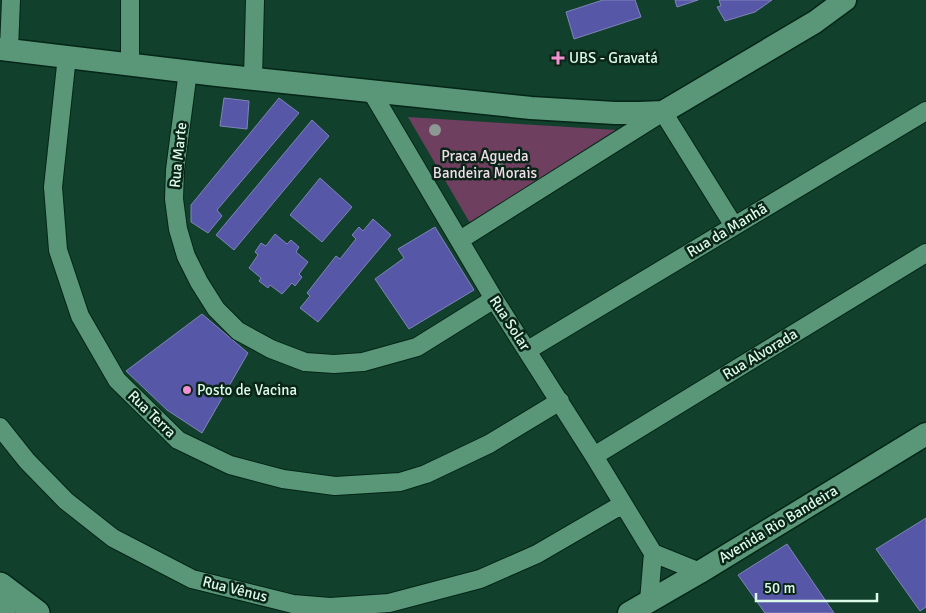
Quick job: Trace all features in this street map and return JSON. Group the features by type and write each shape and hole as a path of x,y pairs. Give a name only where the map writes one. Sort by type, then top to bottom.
{"main road":[{"path":"0,585 37,613"},
{"path":"0,610 3,613"}],"street":[{"path":"11,0 4,49 531,108 623,113 663,112"},
{"path":"130,0 130,64"},
{"path":"253,78 255,0"},
{"path":"460,240 663,112 815,22 845,0"},
{"name":"Rua Terra","path":"67,56 52,186 58,250 80,316 117,380 178,440 230,465 283,479 335,486 400,482 426,474 489,444 560,401"},
{"name":"Rua Marte","path":"188,71 174,170 174,198 178,229 186,256 199,282 216,309 238,331 271,349 305,362 334,364 363,362 417,347 494,298"},
{"name":"Rua Solar","path":"371,91 494,298 560,401 653,553"},
{"name":"Rua da Manhã","path":"528,350 926,111"},
{"path":"663,112 734,226"},
{"name":"Rua Alvorada","path":"594,456 926,253"},
{"name":"Rua Vênus","path":"0,427 27,461 66,501 113,538 192,579 293,604 330,607 389,603 480,580 537,554 623,504"},
{"name":"Avenida Rio Bandeira","path":"629,613 700,572 926,434"},
{"path":"649,601 653,553 700,572"}],"green space":[{"name":"Praca Agueda Bandeira Morais","path":"408,117 616,130 470,223"}],"building":[{"path":"603,0 635,0 641,17 574,39 566,12"},
{"path":"675,0 698,0 677,7"},
{"path":"719,0 772,0 755,12 725,21 717,7 721,6"},
{"path":"224,98 249,101 247,129 220,126"},
{"path":"279,98 299,113 217,210 222,216 208,233 191,222 191,205"},
{"path":"312,120 329,136 234,250 216,235"},
{"path":"320,178 352,207 322,242 290,215"},
{"path":"373,219 391,235 318,322 300,308 310,296 307,293 336,256 340,259 356,239 352,235 359,227 363,231"},
{"path":"435,227 474,290 409,329 375,279 404,258 398,249"},
{"path":"275,234 287,244 291,240 299,247 296,252 308,262 299,274 302,277 295,286 292,283 282,294 270,285 268,288 259,281 261,278 249,268 258,255 255,252 261,243 266,246"},
{"name":"Posto de Vacina","path":"202,314 248,353 202,433 167,410 126,371"},
{"path":"926,518 926,607 920,611 876,549"},
{"path":"787,544 834,613 765,613 738,575"}],"place":[{"name":"UBS - Gravatá","path":"558,58"},
{"name":"Posto de Vacina","path":"187,390"}]}
